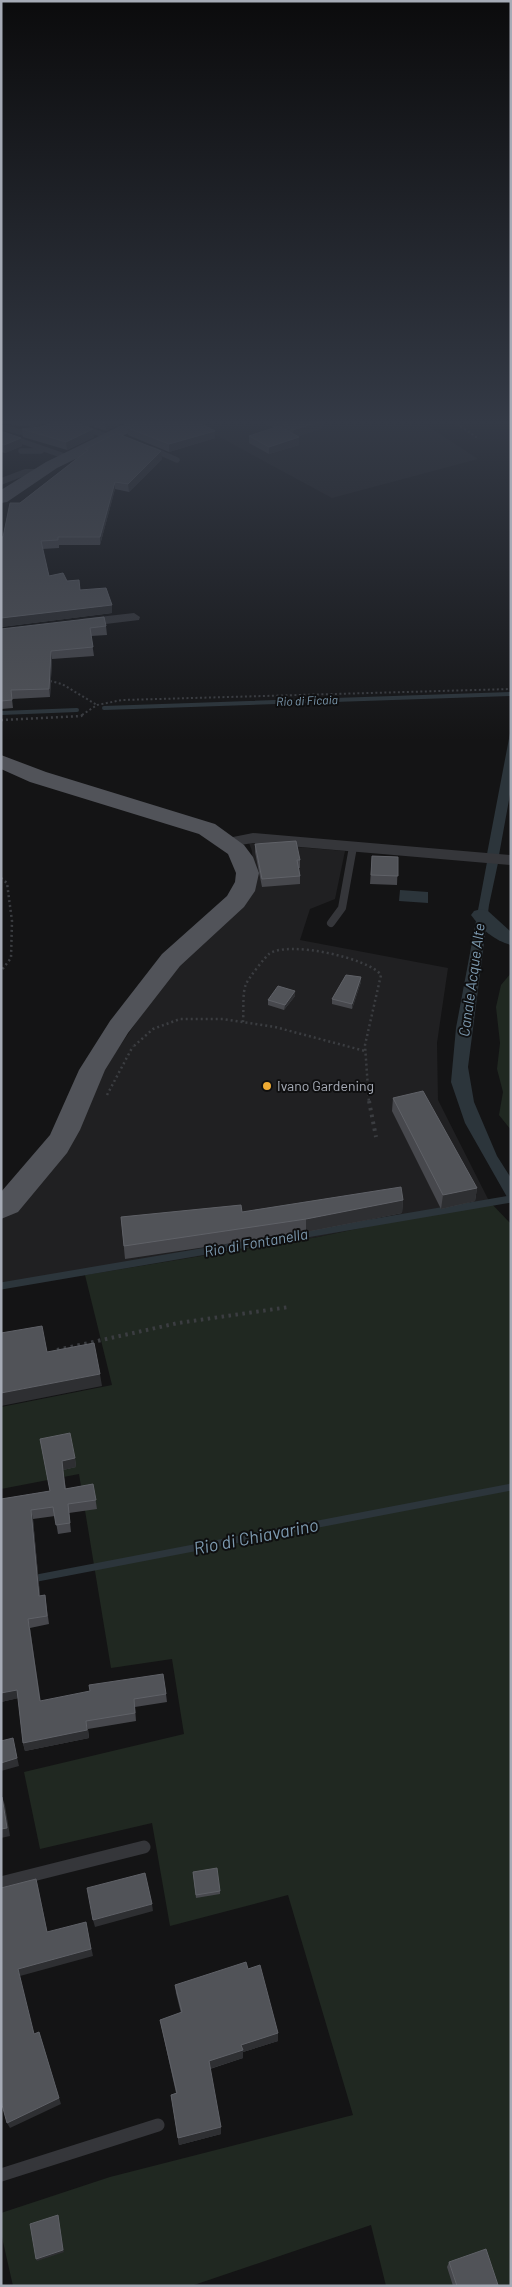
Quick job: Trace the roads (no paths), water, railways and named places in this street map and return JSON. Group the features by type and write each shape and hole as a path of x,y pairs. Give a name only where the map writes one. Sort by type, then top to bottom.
{"main road":[{"path":"1,761 38,778 207,829 228,842 240,854 248,873 246,885 234,902 173,958 113,1036 79,1095 58,1145 8,1204 1,1208"}],"street":[{"path":"68,624 134,617"},
{"path":"228,842 253,838 498,859"}],"lane":[{"path":"331,923 342,908 353,847"},
{"path":"1,1883 144,1847"},
{"path":"1,2175 158,2125"}],"water":[{"path":"511,728 511,789 499,855 487,854"},
{"name":"Canale Acque Alte","path":"487,862 498,863 489,905 468,1067 474,1102 497,1156 511,1178 511,1204 465,1123 451,1082 456,1028"},
{"path":"400,890 428,892 428,903 399,901"}],"waterway":[{"name":"Rio di Ficaia","path":"104,708 511,694"},
{"name":"Rio di Ficaia","path":"1,713 77,710"},
{"name":"Canale Acque Alte","path":"481,915 503,936 511,939"},
{"name":"Rio di Fontanella","path":"1,1286 511,1199"},
{"name":"Rio di Chiavarino","path":"32,1579 511,1487"}],"place":[{"name":"Ivano Gardening","path":"267,1086"}]}
